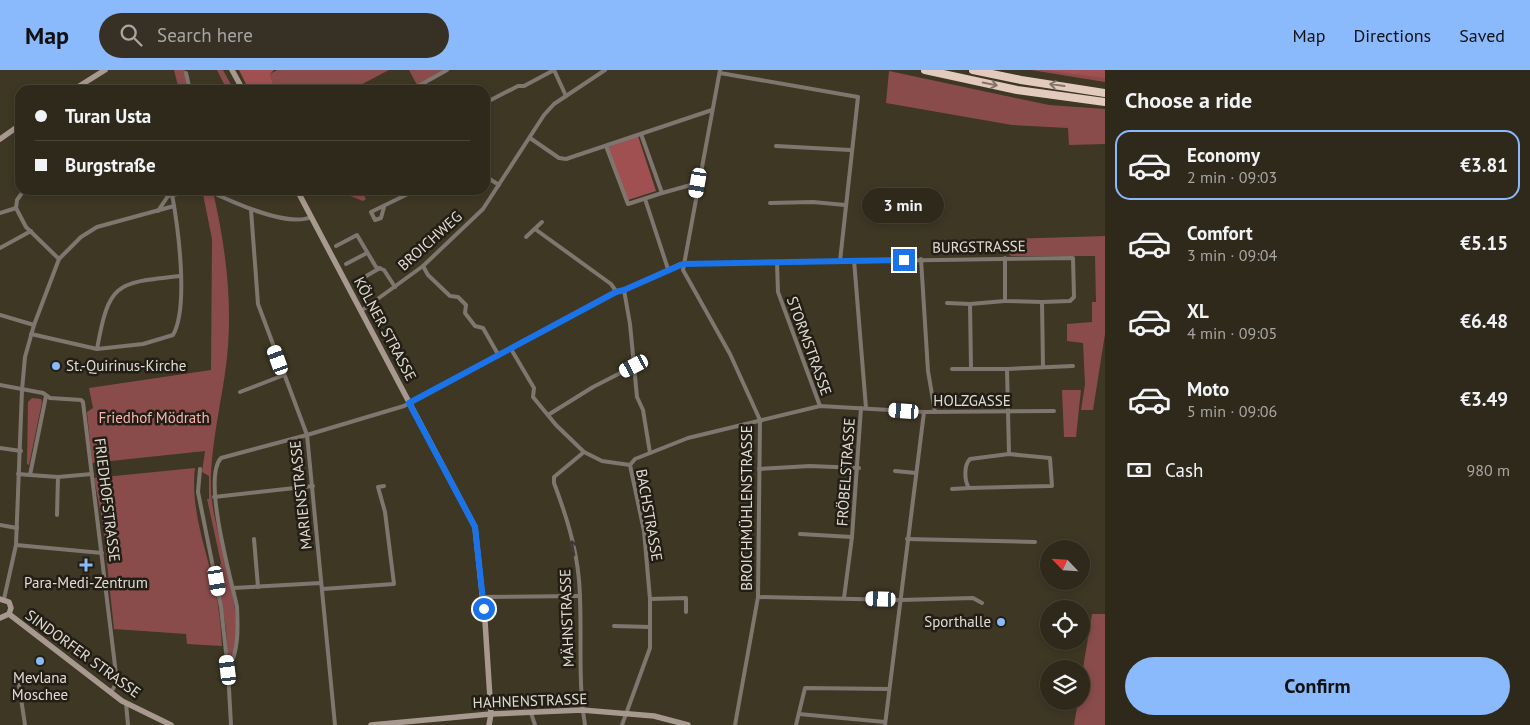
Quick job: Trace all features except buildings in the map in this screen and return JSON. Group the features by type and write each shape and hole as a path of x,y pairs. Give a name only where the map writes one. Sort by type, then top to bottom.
{"highway":[{"path":"925,70 1017,90 1105,102"},
{"path":"973,70 1020,80 1105,93"}],"main road":[{"path":"81,85 105,70"},
{"path":"232,70 240,85"},
{"path":"0,139 15,128"},
{"name":"KÖLNER STRASSE","path":"300,195 475,527 483,598 491,714 489,725"},
{"name":"SINDORFER STRASSE","path":"0,618 9,614 11,608 9,602 2,599"},
{"name":"SINDORFER STRASSE","path":"9,614 126,703 171,725"},
{"name":"HAHNENSTRASSE","path":"372,725 491,714 582,710 654,716 688,725"}],"street":[{"path":"422,84 447,70"},
{"path":"490,100 518,86 524,86 554,70 566,96"},
{"name":"BROICHWEG","path":"361,311 423,266 483,209 544,115 566,96 605,70"},
{"path":"683,264 720,72 858,97 850,150 840,260"},
{"path":"186,73 189,85"},
{"path":"530,138 559,158 566,159 712,110"},
{"path":"641,134 662,193"},
{"path":"606,146 628,204 698,183"},
{"path":"776,146 850,150"},
{"path":"490,179 499,185"},
{"path":"20,195 17,200 16,208 20,218 59,258"},
{"path":"31,334 97,349 142,344 174,335 177,329 180,303 180,241 174,206 170,195"},
{"path":"158,211 170,195"},
{"path":"221,195 251,210 300,220 311,217"},
{"path":"384,207 407,195"},
{"path":"645,199 668,269"},
{"path":"770,203 814,202 845,205"},
{"path":"2,599 16,545 22,390 31,334 59,258 81,237 97,227 174,206"},
{"path":"0,213 16,208"},
{"name":"MARIENSTRASSE","path":"251,210 258,304 307,435 335,725"},
{"path":"526,237 542,222"},
{"path":"535,229 611,284 616,292"},
{"path":"0,248 31,231"},
{"path":"336,246 357,235 376,267 384,270 395,287"},
{"path":"346,264 367,253"},
{"path":"1005,258 1005,301"},
{"name":"BURGSTRASSE","path":"228,670 235,655 238,625 233,588 214,497 214,469 221,458 307,435 409,403 616,292 683,264 840,260 1074,258 1074,297 1070,301 1042,302"},
{"name":"FRÖBELSTRASSE","path":"844,598 852,537 864,408 854,260"},
{"path":"921,260 928,371 935,412"},
{"name":"STORMSTRASSE","path":"778,263 778,292 820,406"},
{"name":"BROICHMÜHLENSTRASSE","path":"683,264 683,270 730,354 760,420 758,597 735,725"},
{"path":"423,266 428,275 450,296 458,297 466,305 465,313 475,326 483,328 499,356"},
{"path":"356,282 380,268"},
{"path":"97,349 109,302 118,289 134,282 180,276"},
{"path":"624,290 630,324 637,397 644,410 650,453"},
{"path":"947,303 1042,302 1043,367"},
{"path":"970,304 971,368"},
{"path":"0,315 34,325"},
{"name":"BACHSTRASSE","path":"511,349 534,388 533,397 544,413 556,425 584,452 602,461 630,465 644,532 650,599 650,648 622,725"},
{"path":"548,415 593,387 634,366"},
{"path":"952,369 1072,366"},
{"path":"1007,369 1009,454"},
{"path":"240,392 284,375"},
{"path":"0,385 43,393 46,396 30,475"},
{"name":"FRIEDHOFSTRASSE","path":"46,396 81,400 83,402 116,674 116,684 110,692"},
{"name":"HOLZGASSE","path":"630,465 635,459 688,438 820,406 924,412 1054,411"},
{"path":"799,714 885,723 924,412"},
{"path":"0,448 21,451"},
{"name":"MÄHNSTRASSE","path":"584,452 554,477 554,483 568,518 580,596 580,664 582,710 585,725"},
{"path":"952,489 1052,486 1050,458 1009,454 967,461 966,484 969,488"},
{"path":"759,469 810,466 859,468"},
{"path":"200,469 198,492 220,598 228,670 231,725"},
{"path":"895,471 916,473"},
{"path":"18,474 58,477 92,474"},
{"path":"57,515 58,477"},
{"path":"214,497 313,486"},
{"path":"322,589 394,584 385,512 378,487 384,486"},
{"path":"0,525 17,528"},
{"name":"FRÖBELSTRASSE","path":"800,534 852,537"},
{"path":"254,539 258,587"},
{"path":"907,540 1035,542"},
{"path":"16,545 102,553"},
{"path":"233,588 322,583"},
{"path":"483,598 580,596"},
{"path":"758,597 900,600 973,598 982,603"},
{"path":"650,599 686,598 686,612"},
{"path":"614,626 650,627"},
{"path":"19,685 25,725"},
{"path":"796,725 804,688 889,689"},
{"path":"126,703 128,725"},
{"path":"531,713 535,725"}],"green space":[{"path":"174,70 185,70 188,85 178,85"},
{"path":"217,70 223,70 231,85 224,85"},
{"path":"277,70 389,70 360,85 273,85 270,74"},
{"path":"409,70 446,70 417,85"},
{"path":"1031,70 1105,70 1105,82"},
{"path":"889,71 1049,105 1105,109 1105,144 1069,145 1068,128 1012,125 886,103"},
{"name":"Friedhof Mödrath","path":"203,195 214,196 228,284 228,351 217,420 211,487 215,518 234,604 236,644 231,660 228,657 226,629 217,573 221,563 207,499 209,499 209,476 202,472 205,451 92,463 87,412 93,408 89,388 211,370 212,239"},
{"path":"348,195 364,195 366,199 363,201"},
{"path":"1105,236 1105,334 1093,410 1081,410 1085,384 1083,343 1067,341 1067,324 1092,322 1092,302 1096,302 1095,256 1011,256 1009,254 1009,239"},
{"path":"1062,390 1081,390 1076,437 1064,437"},
{"path":"32,398 41,399 42,402 29,465 27,464 28,402"},
{"path":"195,468 194,483 197,513 220,617 222,646 187,644 186,634 114,629 103,525 94,478"},
{"path":"1092,614 1105,614 1105,725 1074,725 1076,710 1090,710 1090,660 1084,660 1086,650 1090,650"}],"shaded area":[{"path":"239,70 274,70 270,74 273,85 246,85"},
{"path":"1043,70 1105,70 1105,78"},
{"path":"638,136 656,191 625,201 606,148"}],"place":[{"name":"St.-Quirinus-Kirche","path":"56,366"},
{"name":"Para-Medi-Zentrum","path":"86,565"},
{"name":"Sporthalle","path":"1001,622"},
{"name":"Mevlana Moschee","path":"40,661"}],"route":[{"path":"484,609 475,527 458,493 428,442 409,403 616,292 680,264 904,260"}]}
